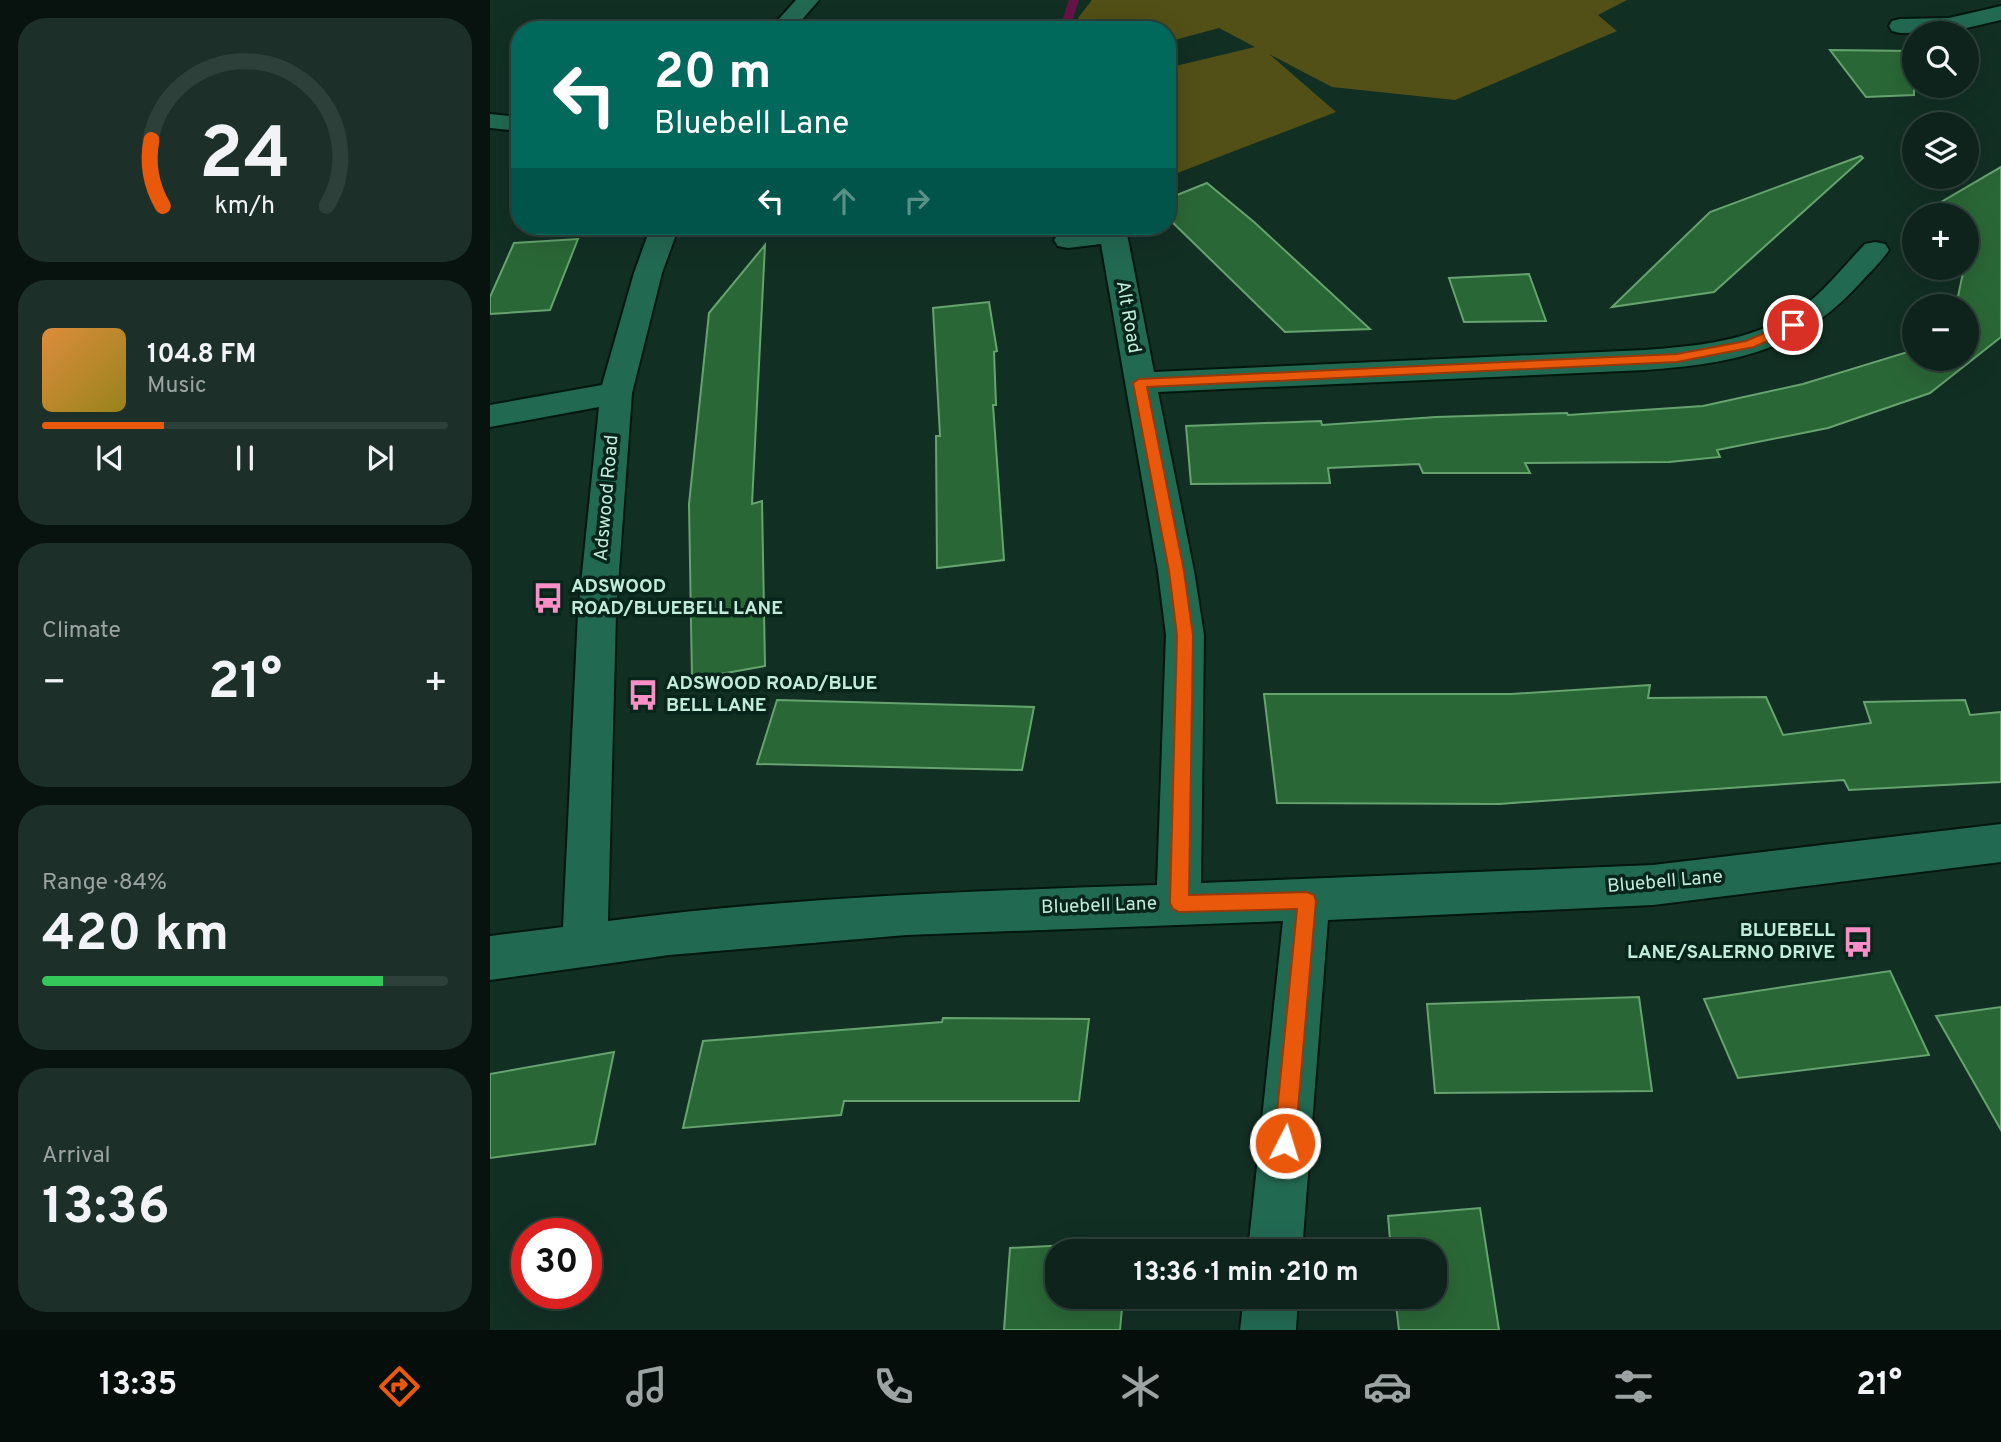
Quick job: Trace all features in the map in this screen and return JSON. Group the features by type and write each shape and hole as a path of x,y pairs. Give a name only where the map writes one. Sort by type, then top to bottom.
{"street":[{"path":"788,21 808,0"},
{"path":"1900,26 1949,25 2001,13"},
{"path":"490,121 511,123"},
{"name":"Adswood Road","path":"585,945 597,613 616,393 648,273 663,235"},
{"name":"Alt Road","path":"1068,240 1106,235"},
{"name":"Alt Road","path":"1113,235 1176,571 1185,635 1179,903"},
{"path":"1139,383 1645,360 1713,353 1749,344 1810,315 1875,250"},
{"path":"490,416 616,393"},
{"name":"Bluebell Lane","path":"490,958 757,925 893,915 1179,903 1307,901 1653,884 2001,843"},
{"path":"1276,1239 1307,901"},
{"path":"1268,1330 1270,1309"}],"shaded area":[{"path":"1092,0 1627,0 1598,15 1617,31 1455,100 1332,87 1269,54 1336,112 1176,174 1176,66 1255,47 1219,28 1176,40 1176,21 1079,21 1078,18"}],"building":[{"path":"1830,50 1902,51 1902,96 1866,97"},
{"path":"1861,156 1863,158 1714,292 1612,307 1710,212"},
{"path":"2001,167 2001,337 1979,354 1979,294 1959,294 1961,280 1979,280 1979,203 1940,203 1963,189 1979,189 1979,180"},
{"path":"1207,183 1254,222 1370,329 1285,332 1176,226 1176,195"},
{"path":"578,239 550,310 490,314 490,297 514,243"},
{"path":"765,245 752,504 762,501 765,666 692,679 689,504 709,313"},
{"path":"1529,274 1546,321 1464,322 1449,278"},
{"path":"989,302 997,351 994,352 996,405 993,405 1004,560 937,568 936,436 940,436 933,308"},
{"path":"1902,354 1902,371 1958,371 1930,393 1828,428 1717,450 1720,457 1669,462 1525,463 1530,473 1423,473 1419,464 1328,468 1330,483 1191,484 1186,426 1321,421 1322,425 1436,417 1568,415 1703,406 1803,384"},
{"path":"1650,685 1648,698 1766,697 1783,735 1871,723 1864,702 1965,700 1970,715 2001,712 2001,782 1849,790 1844,780 1499,804 1277,803 1264,694 1511,694"},
{"path":"777,700 1034,707 1022,770 757,764"},
{"path":"1890,971 1929,1055 1738,1078 1704,999"},
{"path":"1639,997 1652,1091 1435,1093 1427,1004"},
{"path":"2001,1007 2001,1130 1936,1016"},
{"path":"943,1018 1089,1019 1079,1101 844,1101 841,1115 683,1128 703,1041 942,1022"},
{"path":"614,1052 595,1144 490,1158 490,1074"},
{"path":"1480,1208 1499,1330 1399,1330 1396,1309 1447,1309 1447,1239 1390,1239 1388,1216"},
{"path":"1045,1246 1045,1309 1122,1309 1120,1330 1004,1330 1010,1248"}],"waterway":[{"path":"1067,21 1074,0"}],"place":[{"name":"ADSWOOD ROAD/BLUEBELL LANE","path":"548,598"},
{"name":"ADSWOOD ROAD/BLUE BELL LANE","path":"643,695"},
{"name":"BLUEBELL LANE/SALERNO DRIVE","path":"1858,942"}],"route":[{"path":"1285,1143 1307,901 1179,903 1185,635 1176,571 1139,383 1677,358 1726,351 1793,325"}]}
